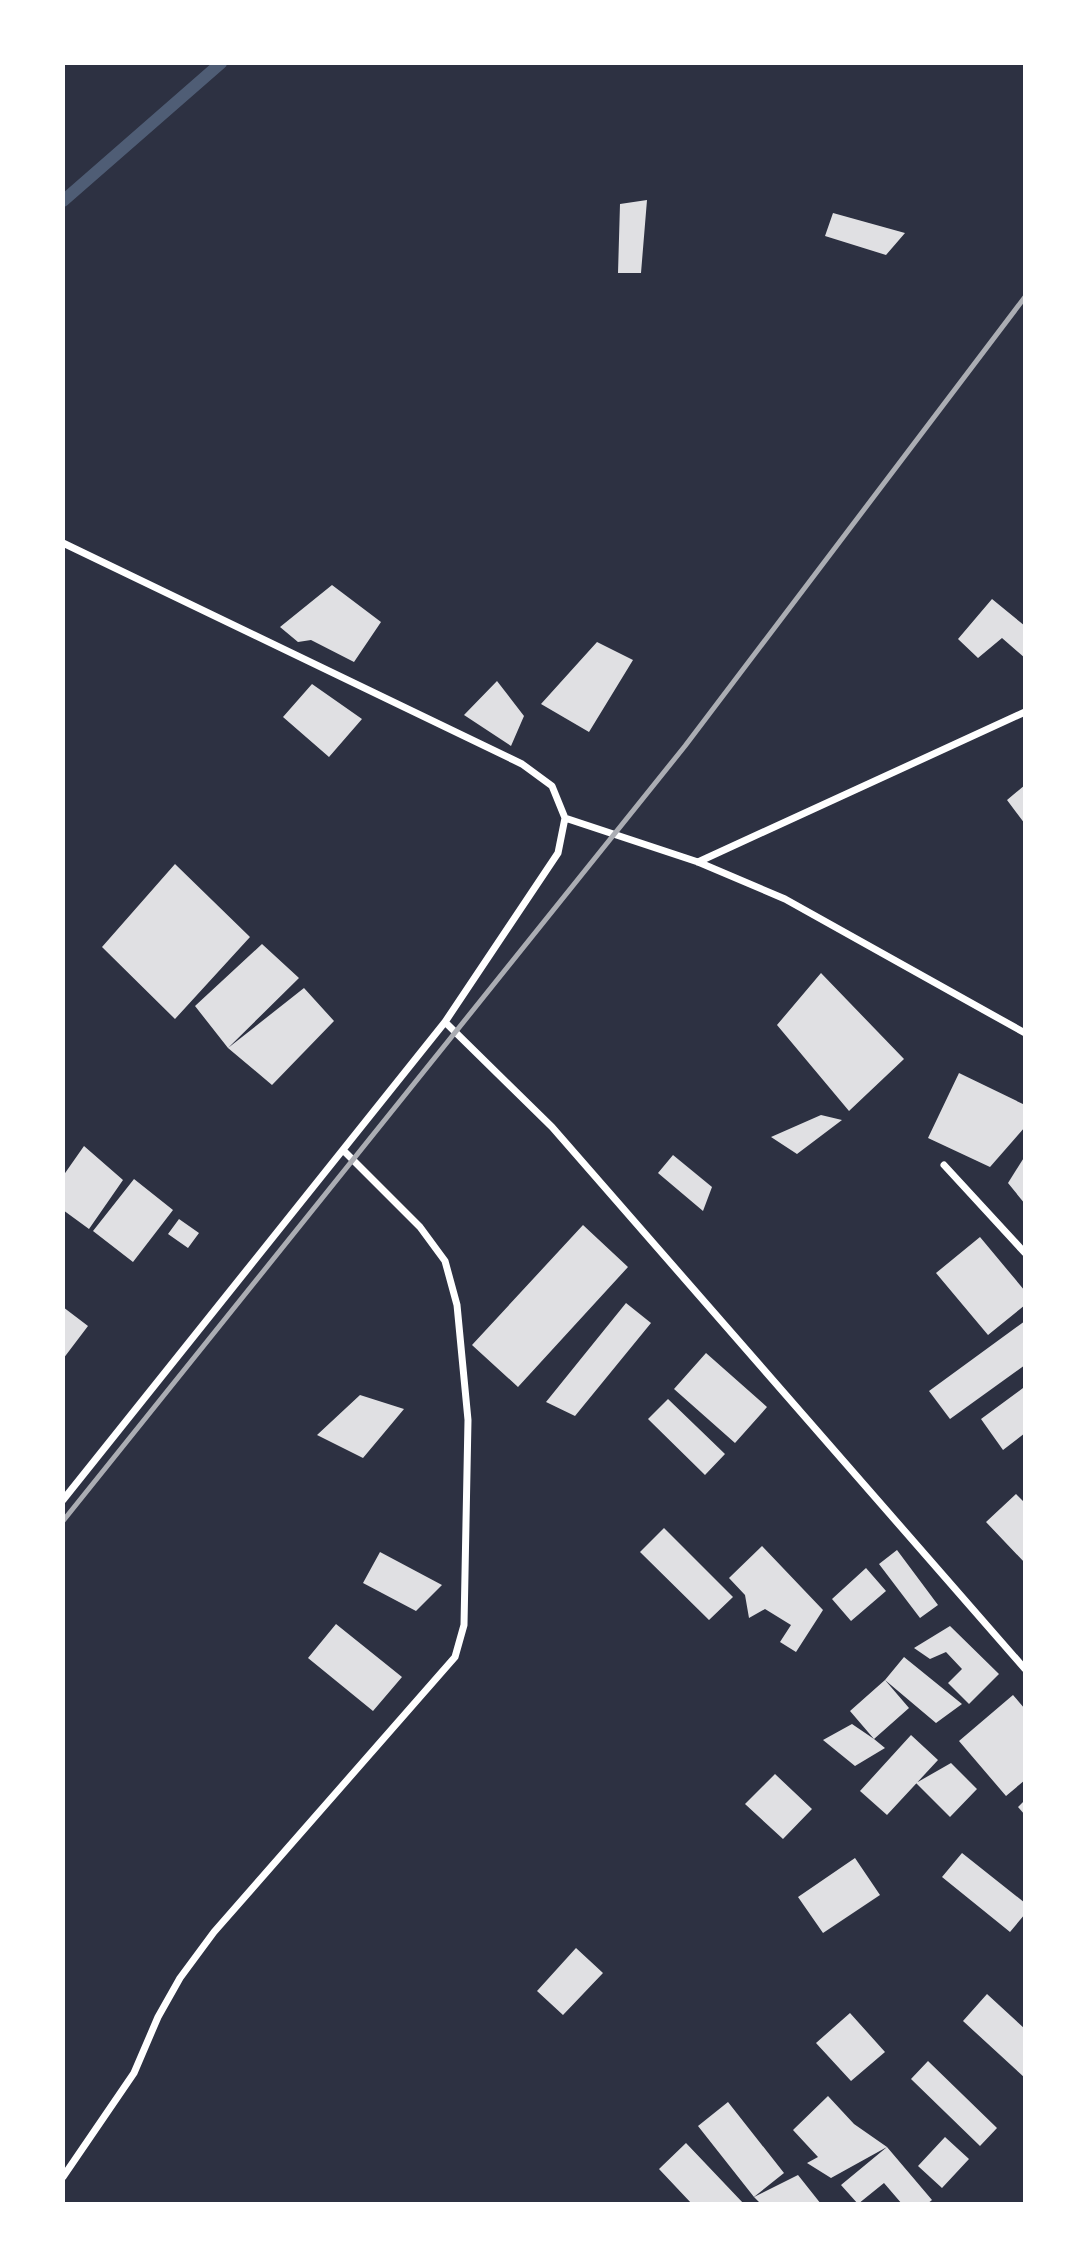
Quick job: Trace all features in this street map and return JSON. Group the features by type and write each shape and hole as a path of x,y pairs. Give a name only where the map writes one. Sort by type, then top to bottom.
{"street":[{"path":"63,543 522,764 552,786 565,817 558,853 445,1022 344,1152 63,1500"},
{"path":"698,862 1025,712"},
{"path":"565,817 698,862 785,899 1025,1034"},
{"path":"445,1022 552,1127 1025,1669"},
{"path":"63,2177 134,2073 158,2017 180,1978 214,1932 455,1657 464,1625 468,1420 457,1305 444,1261 420,1227 344,1152"},
{"path":"944,1165 1025,1253"}],"building":[{"path":"647,200 641,273 618,273 620,204"},
{"path":"833,213 905,233 886,255 825,236"},
{"path":"332,585 381,622 354,662 311,640 298,642 280,627"},
{"path":"992,599 1025,626 1025,658 1002,638 978,658 958,639"},
{"path":"597,642 633,660 589,732 541,704"},
{"path":"497,681 524,716 511,746 464,715"},
{"path":"312,684 362,719 329,757 283,717"},
{"path":"1025,785 1025,824 1007,800"},
{"path":"175,864 250,937 175,1019 102,947"},
{"path":"262,944 299,978 228,1048 195,1006"},
{"path":"821,973 904,1059 849,1111 777,1025"},
{"path":"304,988 334,1021 272,1085 228,1048"},
{"path":"959,1073 1025,1105 1025,1127 990,1167 928,1138"},
{"path":"821,1115 842,1120 797,1154 771,1137"},
{"path":"84,1146 123,1180 89,1229 63,1210 63,1176"},
{"path":"673,1155 712,1187 703,1211 658,1173"},
{"path":"1025,1156 1025,1204 1008,1183"},
{"path":"134,1179 173,1210 133,1262 93,1231"},
{"path":"179,1219 199,1233 188,1248 168,1234"},
{"path":"583,1225 628,1267 518,1387 472,1345"},
{"path":"980,1237 1025,1291 1025,1305 988,1335 936,1273"},
{"path":"626,1303 651,1323 575,1416 546,1402"},
{"path":"63,1307 88,1326 63,1359"},
{"path":"1025,1321 1025,1365 950,1419 929,1391"},
{"path":"706,1353 767,1407 735,1443 674,1389"},
{"path":"1023,1388 1025,1433 1003,1450 981,1419"},
{"path":"360,1395 404,1409 363,1458 317,1435"},
{"path":"668,1399 725,1454 705,1475 648,1419"},
{"path":"1016,1494 1025,1503 1025,1563 986,1522"},
{"path":"664,1528 733,1597 709,1620 640,1552"},
{"path":"762,1546 823,1610 796,1652 780,1642 791,1625 765,1609 749,1618 745,1595 729,1578"},
{"path":"897,1550 938,1605 920,1618 879,1564"},
{"path":"380,1552 442,1585 416,1611 363,1583"},
{"path":"866,1568 886,1591 851,1621 832,1599"},
{"path":"336,1624 402,1677 373,1711 308,1658"},
{"path":"950,1626 999,1674 969,1704 948,1683 962,1669 946,1652 930,1659 914,1648"},
{"path":"904,1657 962,1704 936,1723 885,1680"},
{"path":"885,1680 909,1708 874,1739 850,1711"},
{"path":"1013,1695 1025,1709 1025,1780 1006,1796 959,1741"},
{"path":"852,1724 885,1748 855,1766 823,1740"},
{"path":"911,1735 938,1760 887,1815 860,1791"},
{"path":"951,1763 977,1789 950,1817 916,1783"},
{"path":"775,1774 812,1809 783,1839 745,1804"},
{"path":"1025,1800 1025,1815 1018,1807"},
{"path":"962,1853 1025,1903 1025,1914 1010,1932 942,1877"},
{"path":"855,1858 880,1895 823,1933 798,1897"},
{"path":"576,1948 603,1973 563,2015 537,1991"},
{"path":"987,1994 1025,2029 1025,2078 963,2021"},
{"path":"850,2013 885,2052 851,2081 816,2043"},
{"path":"928,2061 997,2128 980,2146 911,2079"},
{"path":"828,2096 854,2124 887,2147 831,2178 807,2163 818,2157 793,2130"},
{"path":"728,2102 784,2173 754,2197 698,2126"},
{"path":"945,2137 969,2159 942,2188 918,2166"},
{"path":"686,2143 744,2204 692,2204 659,2169"},
{"path":"887,2147 932,2200 927,2204 902,2204 884,2183 858,2204 841,2185"},
{"path":"798,2175 821,2204 761,2204 754,2197"}],"waterway":[{"path":"63,201 221,63"}],"railway":[{"path":"63,1521 685,746 1025,297"}]}
